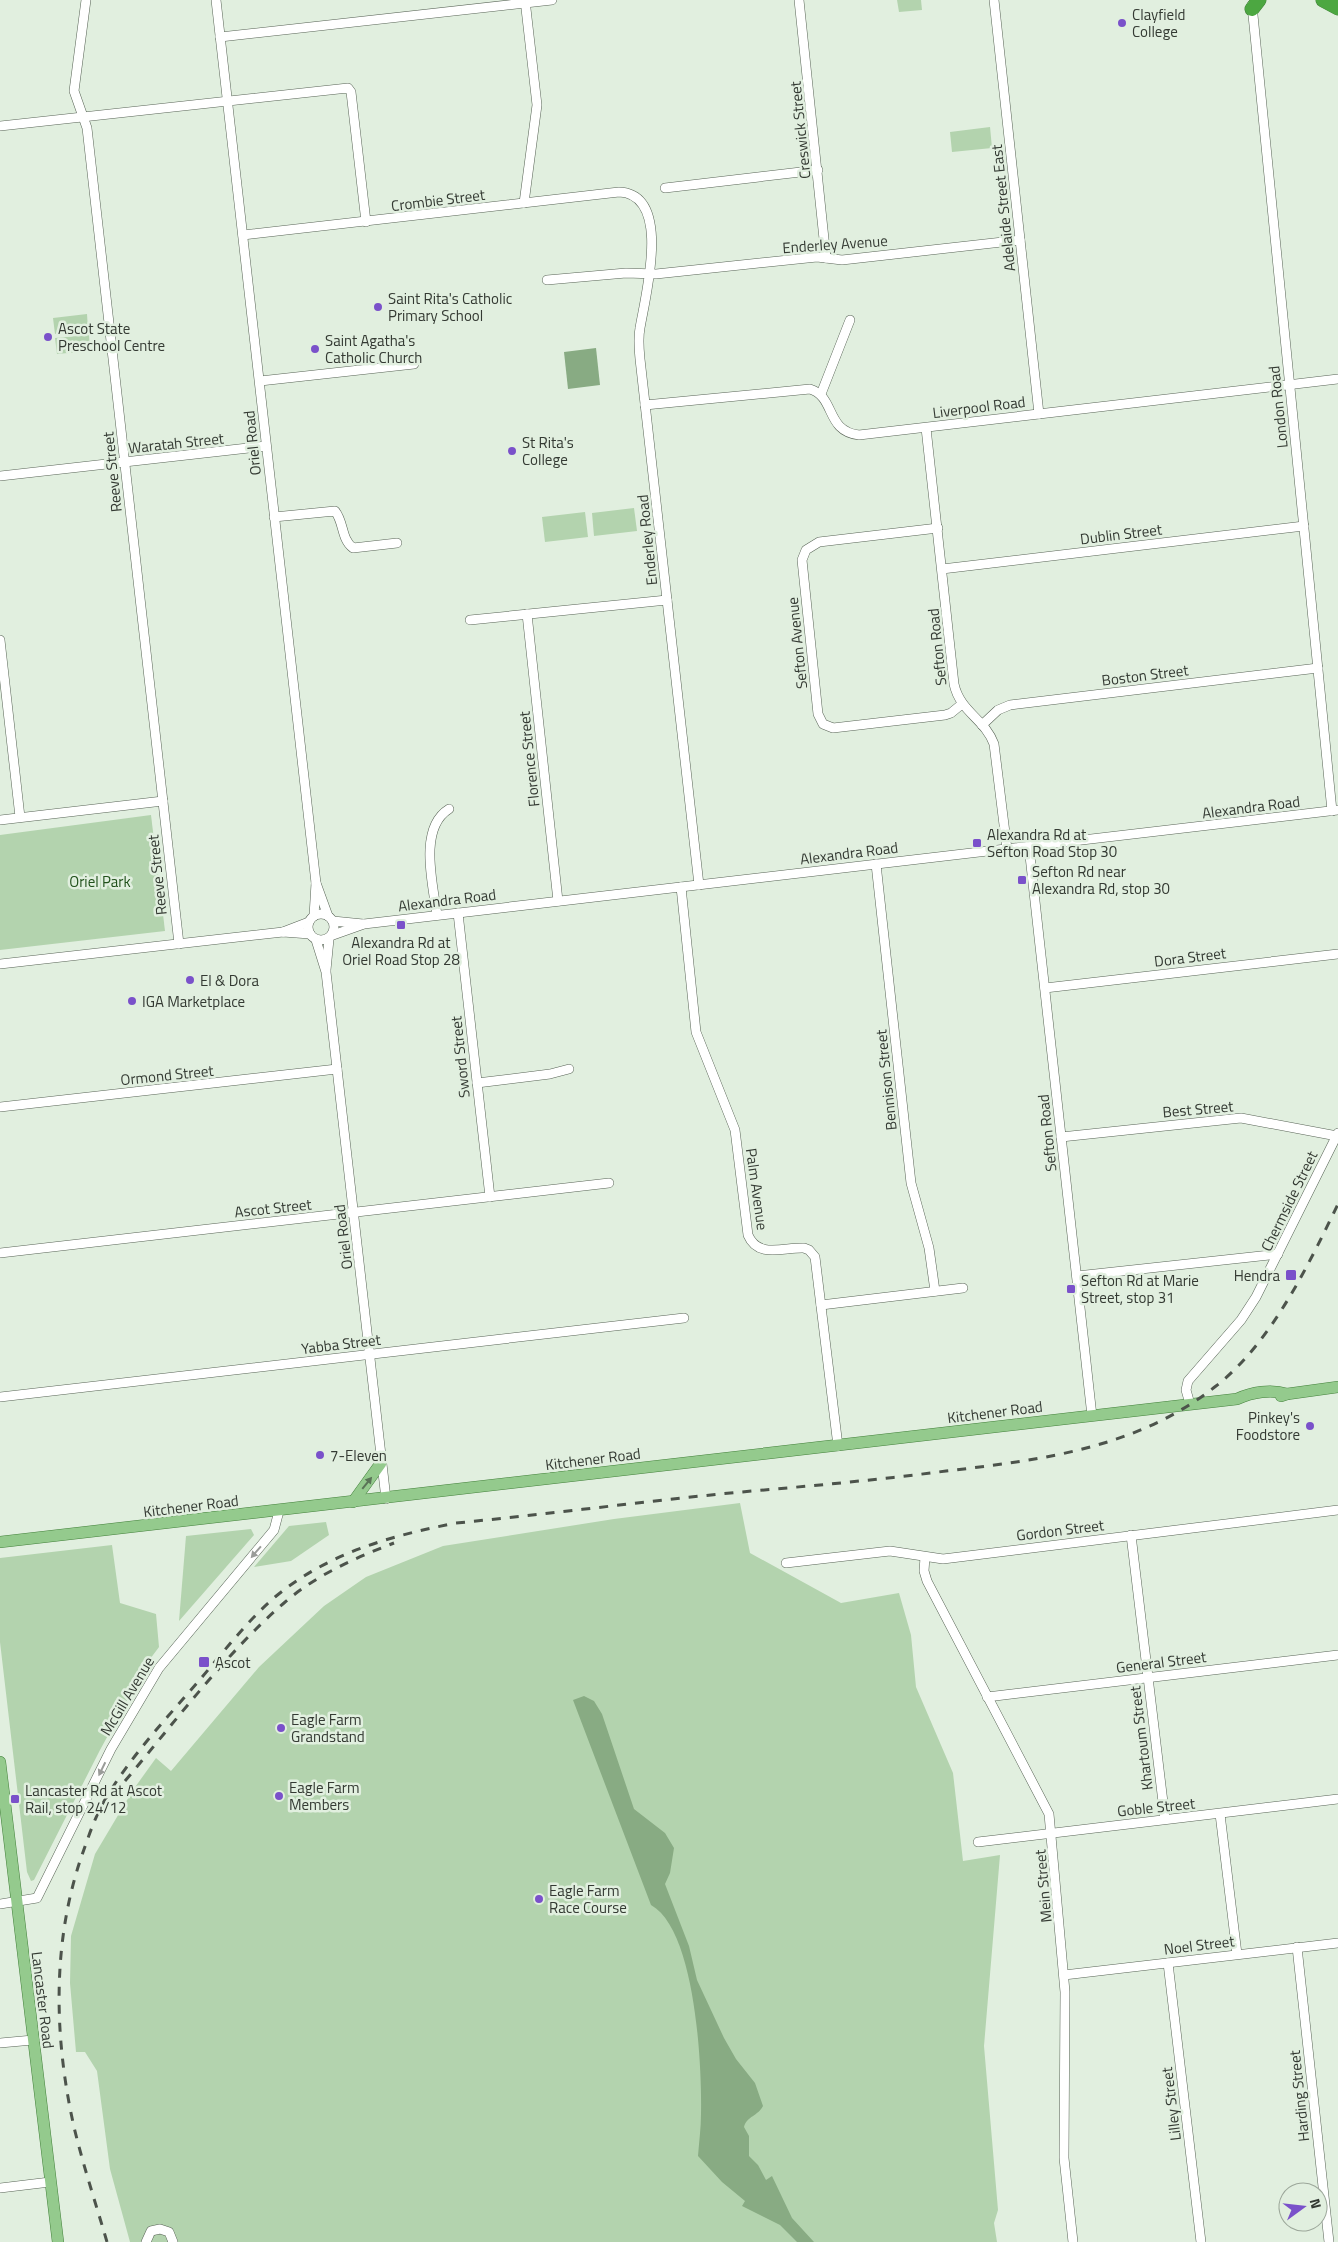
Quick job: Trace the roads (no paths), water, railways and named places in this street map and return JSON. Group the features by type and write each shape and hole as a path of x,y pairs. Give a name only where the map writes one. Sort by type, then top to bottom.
{"highway":[{"path":"1324,0 1338,8"}],"main road":[{"name":"Kitchener Road","path":"0,1542 386,1499 1190,1404 1237,1399 1247,1402 1338,1387"},
{"path":"353,1502 381,1463"},
{"name":"Lancaster Road","path":"0,1764 58,2242"}],"street":[{"name":"Reeve Street","path":"86,0 74,91 87,128 179,944"},
{"name":"Oriel Road","path":"216,0 316,883 312,919"},
{"path":"220,38 525,1 552,0"},
{"name":"Creswick Street","path":"799,0 826,258"},
{"name":"Adelaide Street East","path":"994,0 1039,414"},
{"path":"524,203 537,105 525,1"},
{"name":"London Road","path":"1254,3 1318,668 1335,811"},
{"path":"0,126 346,88 350,90 366,222"},
{"path":"665,188 818,170"},
{"name":"Crombie Street","path":"243,235 620,192 636,196"},
{"name":"Enderley Road","path":"636,196 648,214 652,263 639,337 699,884"},
{"name":"Enderley Avenue","path":"547,280 626,273 651,274 826,258 842,260 1020,240"},
{"path":"645,405 802,389 810,389 821,394 850,320"},
{"path":"260,381 414,364"},
{"name":"Liverpool Road","path":"821,394 835,423 850,434 926,428 1338,379"},
{"name":"Sefton Road","path":"926,428 954,684 956,694 962,704 982,725 994,744 1008,849"},
{"name":"Waratah Street","path":"0,476 266,446"},
{"path":"274,517 335,511 341,520 346,540 353,548 397,543"},
{"name":"Dublin Street","path":"942,569 1304,526"},
{"name":"Sefton Avenue","path":"938,528 819,542 806,550 802,560 818,714 823,724 832,728 945,715 951,713 962,704"},
{"path":"470,620 667,600"},
{"name":"Florence Street","path":"526,614 558,901"},
{"path":"0,640 20,818"},
{"name":"Boston Street","path":"982,725 998,710 1010,705 1318,668"},
{"path":"0,820 163,801"},
{"path":"437,915 429,844 440,817 449,809"},
{"name":"Alexandra Road","path":"331,937 364,924 1335,811"},
{"name":"Sefton Road","path":"1029,847 1092,1416"},
{"name":"Bennison Street","path":"876,864 911,1183 929,1248 935,1291"},
{"name":"Oriel Road","path":"316,883 331,918"},
{"name":"Palm Avenue","path":"681,887 696,1032 735,1130 748,1235 754,1245 763,1250 804,1248 812,1252 816,1261 838,1446"},
{"name":"Sword Street","path":"458,913 490,1197"},
{"path":"0,964 283,932 313,937 331,937 335,928 331,918 321,914 283,932"},
{"name":"Alexandra Road","path":"331,918 364,924"},
{"path":"312,919 313,937"},
{"name":"Oriel Road","path":"313,937 326,972 386,1499"},
{"name":"Oriel Road","path":"326,972 331,937"},
{"name":"Dora Street","path":"1045,988 1338,954"},
{"name":"Ormond Street","path":"0,1108 337,1069"},
{"path":"477,1082 550,1074 569,1069"},
{"name":"Best Street","path":"1062,1137 1241,1118 1337,1135"},
{"name":"Chermside Street","path":"1190,1404 1186,1390 1188,1381 1250,1309 1337,1135"},
{"name":"Ascot Street","path":"0,1253 609,1183"},
{"path":"1077,1276 1278,1254"},
{"path":"821,1304 963,1288"},
{"name":"Yabba Street","path":"0,1396 684,1318"},
{"name":"Gordon Street","path":"786,1563 890,1551 900,1551 925,1558 943,1559 1338,1510"},
{"name":"McGill Avenue","path":"0,1904 38,1898 111,1750 159,1668 274,1530 279,1511"},
{"name":"Khartoum Street","path":"1131,1535 1165,1820"},
{"name":"Mein Street","path":"925,1558 924,1571 927,1581 1046,1807 1052,1833 1064,1975 1064,2158 1073,2242"},
{"name":"General Street","path":"987,1697 1338,1655"},
{"name":"Goble Street","path":"978,1842 1338,1799"},
{"path":"1220,1814 1237,1954"},
{"name":"Noel Street","path":"1064,1975 1338,1942"},
{"name":"Harding Street","path":"1296,1947 1329,2242"},
{"name":"Lilley Street","path":"1168,1963 1201,2242"},
{"path":"0,2043 33,2040"},
{"path":"0,2188 50,2182"},
{"path":"146,2242 151,2232 160,2229 169,2232 173,2242"}],"railway":[{"path":"107,2242 74,2127 63,2060 59,1991 65,1924 72,1891 81,1858 95,1820 102,1805 126,1768 235,1638 275,1597 316,1569 361,1548 407,1534 456,1523 982,1467 1053,1456 1088,1448 1122,1437 1154,1424 1186,1407 1216,1386 1236,1368 1271,1326 1286,1302 1314,1253 1338,1204"},
{"path":"125,1781 242,1643 284,1603 309,1584 336,1568 394,1543"}],"place":[{"name":"Clayfield College","path":"1122,23"},
{"name":"Saint Rita's Catholic Primary School","path":"378,307"},
{"name":"Ascot State Preschool Centre","path":"48,337"},
{"name":"Saint Agatha's Catholic Church","path":"315,349"},
{"name":"St Rita's College","path":"512,451"},
{"name":"Alexandra Rd at Sefton Road Stop 30","path":"977,843"},
{"name":"Sefton Rd near Alexandra Rd, stop 30","path":"1022,880"},
{"name":"Alexandra Rd at Oriel Road Stop 28","path":"401,925"},
{"name":"El & Dora","path":"190,980"},
{"name":"IGA Marketplace","path":"132,1001"},
{"name":"Hendra","path":"1291,1275"},
{"name":"Sefton Rd at Marie Street, stop 31","path":"1071,1289"},
{"name":"Pinkey's Foodstore","path":"1310,1426"},
{"name":"7-Eleven","path":"320,1455"},
{"name":"Ascot","path":"204,1662"},
{"name":"Eagle Farm Grandstand","path":"281,1728"},
{"name":"Eagle Farm Members","path":"279,1796"},
{"name":"Lancaster Rd at Ascot Rail, stop 24/12","path":"15,1799"},
{"name":"Eagle Farm Race Course","path":"539,1899"}],"park label":[{"name":"Oriel Park","path":"100,881"}]}
